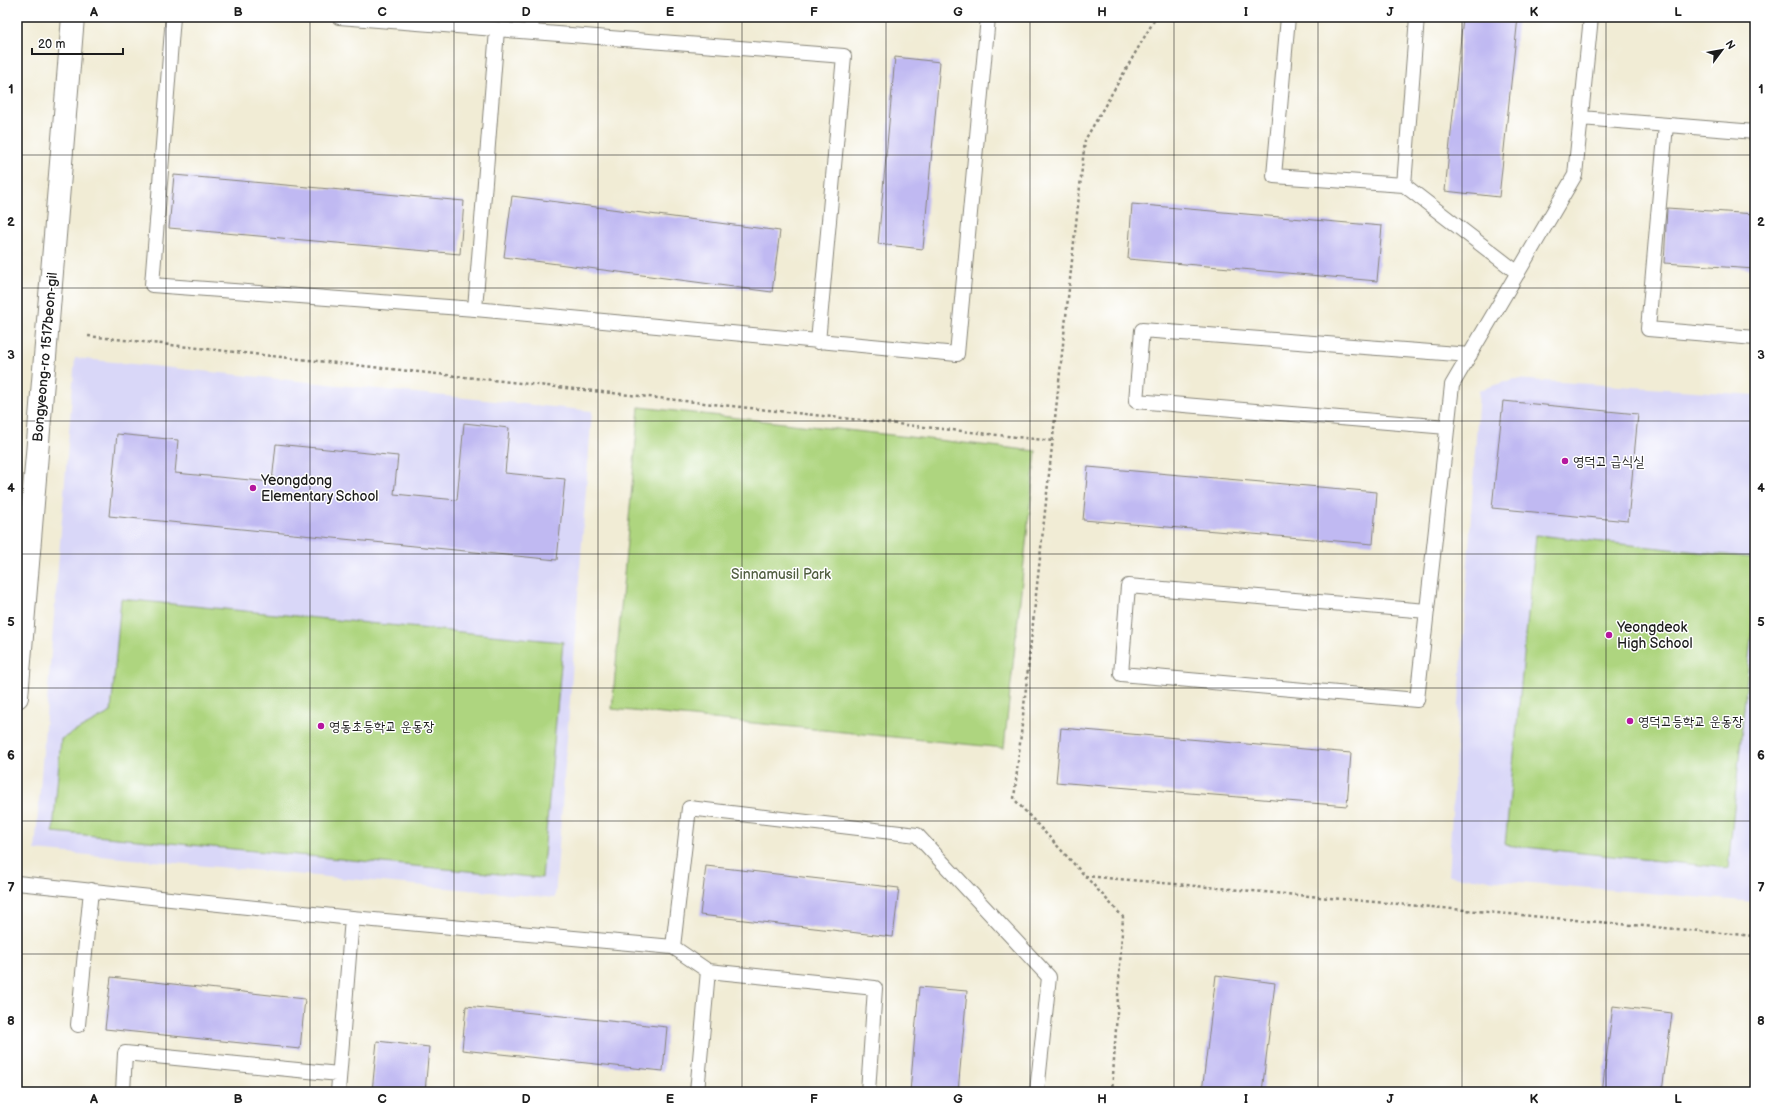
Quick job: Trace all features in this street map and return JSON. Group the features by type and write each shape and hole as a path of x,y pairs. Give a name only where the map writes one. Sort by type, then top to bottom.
{"street":[{"name":"Bongyeong-ro 1517beon-gil","path":"17,697 73,17"}],"lane":[{"path":"173,17 152,285 476,309 957,354 988,17"},
{"path":"339,17 844,56 818,342"},
{"path":"531,32 532,17"},
{"path":"1288,17 1274,176 1404,185 1518,273"},
{"path":"1404,185 1417,17"},
{"path":"1427,611 1128,586 1121,674 1418,700 1452,385 1575,175 1591,17"},
{"path":"476,309 497,30"},
{"path":"1581,118 1755,132"},
{"path":"1666,125 1648,329 1755,338"},
{"path":"1447,426 1136,401 1142,330 1470,355"},
{"path":"673,947 689,808 917,835 1049,977 1037,1092"},
{"path":"17,883 352,918 673,947 708,971 875,988 868,1092"},
{"path":"78,1025 91,890"},
{"path":"338,1092 352,918"},
{"path":"697,1092 708,971"},
{"path":"123,1092 126,1054 340,1074"}],"path":[{"path":"1112,1092 1123,917 1014,799 1085,140 1156,17"},
{"path":"88,336 1053,441"},
{"path":"1085,876 1755,936"}],"shaded area":[{"path":"75,358 592,411 555,898 35,850"},
{"name":"Yeongdeok High School","path":"1514,379 1755,395 1755,902 1448,876 1479,390"}],"green space":[{"name":"Sinnamusil Park","path":"639,407 1036,451 1004,748 612,709"},
{"name":"영덕고등학교 운동장","path":"1536,535 1755,558 1755,598 1728,868 1505,845"},
{"name":"영동초등학교 운동장","path":"121,599 563,642 542,878 53,832 61,739 111,712"}],"building":[{"path":"1463,17 1518,17 1499,197 1445,191"},
{"path":"895,57 940,62 923,249 878,244"},
{"path":"174,175 464,201 460,254 169,228"},
{"path":"512,196 780,231 772,292 504,257"},
{"path":"1132,204 1382,226 1377,281 1128,259"},
{"path":"1667,208 1755,214 1755,269 1664,263"},
{"name":"영덕고 급식실","path":"1503,401 1638,414 1628,521 1492,508"},
{"name":"Yeongdong Elementary School","path":"464,423 509,428 505,473 565,479 557,560 109,516 117,434 178,440 175,473 272,482 276,444 398,456 394,494 457,500"},
{"path":"1088,467 1377,492 1373,544 1083,520"},
{"path":"1061,728 1351,753 1347,806 1056,782"},
{"path":"706,866 899,888 893,937 700,915"},
{"path":"1216,975 1275,983 1262,1092 1202,1092"},
{"path":"111,977 305,999 300,1049 105,1029"},
{"path":"919,987 967,991 958,1092 910,1092"},
{"path":"466,1006 667,1027 663,1071 462,1050"},
{"path":"1613,1006 1672,1013 1662,1092 1602,1092"},
{"path":"377,1041 429,1047 425,1092 372,1092"}],"place":[{"name":"영덕고 급식실","path":"1565,461"},
{"name":"Yeongdong Elementary School","path":"253,488"},
{"name":"Yeongdeok High School","path":"1609,635"},
{"name":"영덕고등학교 운동장","path":"1630,721"},
{"name":"영동초등학교 운동장","path":"321,726"}]}
